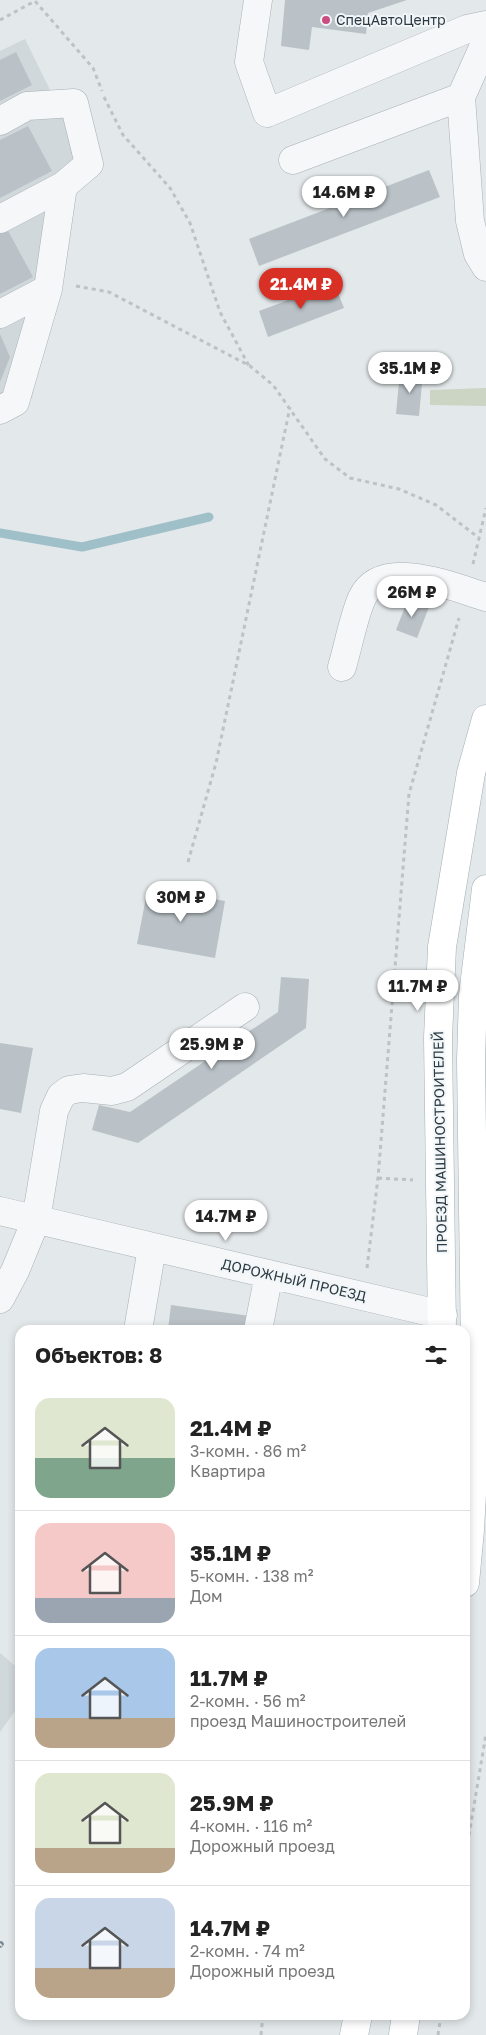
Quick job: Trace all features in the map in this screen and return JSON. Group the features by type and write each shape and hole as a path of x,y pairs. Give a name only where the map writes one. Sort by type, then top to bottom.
{"main road":[{"name":"ПРОЕЗД МАШИНОСТРОИТЕЛЕЙ","path":"443,1323 438,1038 442,947 471,773 486,719"},
{"path":"470,1530 481,1325 470,1061 473,995 486,889"},
{"path":"443,1323 481,1325"},
{"path":"354,2035 357,2020"},
{"path":"403,2035 405,2020"}],"street":[{"path":"258,0 249,62 267,113 467,29 486,25"},
{"path":"486,41 461,97 470,221 478,254 486,267"},
{"path":"293,160 461,97"},
{"path":"0,120 27,106 74,103 89,164 63,186 0,218"},
{"path":"0,410 15,402 48,288 63,186"},
{"path":"0,314 48,288"},
{"path":"342,668 363,596 376,583 396,576 414,577 477,595"},
{"path":"0,1300 15,1271 36,1220 54,1111 61,1096 70,1090 83,1088 112,1091 127,1087 245,1007"},
{"name":"ДОРОЖНЫЙ ПРОЕЗД","path":"0,1212 269,1274 443,1323"},
{"path":"139,1325 152,1248"},
{"path":"259,1325 269,1274"}],"path":[{"path":"0,20 36,0 93,68 109,111 123,135 170,188 190,223 220,312 250,366"},
{"path":"48,288 77,286 109,292 250,366 273,385 325,458 350,478 399,489 436,504 479,538"},
{"path":"188,862 216,763 290,407"},
{"path":"368,1258 378,1178 409,794 477,595 479,538 486,508"},
{"path":"378,1178 423,1181"},
{"path":"470,1829 486,1734"},
{"path":"260,2035 263,2020"},
{"path":"438,2035 440,2020"}],"shaded area":[{"path":"25,39 83,157 32,398 0,415 0,51"},
{"path":"0,1653 15,1666 15,1711 0,1732"}],"green space":[{"path":"486,388 486,406 430,405 430,390"}],"building":[{"name":"СпецАвтоЦентр","path":"285,0 407,0 368,13 366,34 312,27 309,50 281,46"},
{"path":"16,52 32,85 0,101 0,60"},
{"path":"28,126 52,171 0,198 0,140"},
{"path":"429,170 440,197 259,266 249,239"},
{"path":"6,227 33,277 0,294 0,230"},
{"path":"334,283 344,308 268,337 259,311"},
{"path":"0,334 10,357 0,382"},
{"path":"400,371 423,373 419,416 396,414"},
{"path":"408,599 429,607 417,638 396,630"},
{"path":"148,887 225,901 215,958 137,944"},
{"path":"281,977 309,979 306,1028 138,1143 92,1130 99,1105 130,1112 278,1012"},
{"path":"0,1043 33,1048 21,1113 0,1109"},
{"path":"171,1305 250,1316 249,1325 169,1325"}],"waterway":[{"path":"0,533 82,547 209,517"}],"place":[{"name":"СпецАвтоЦентр","path":"326,20"}]}
